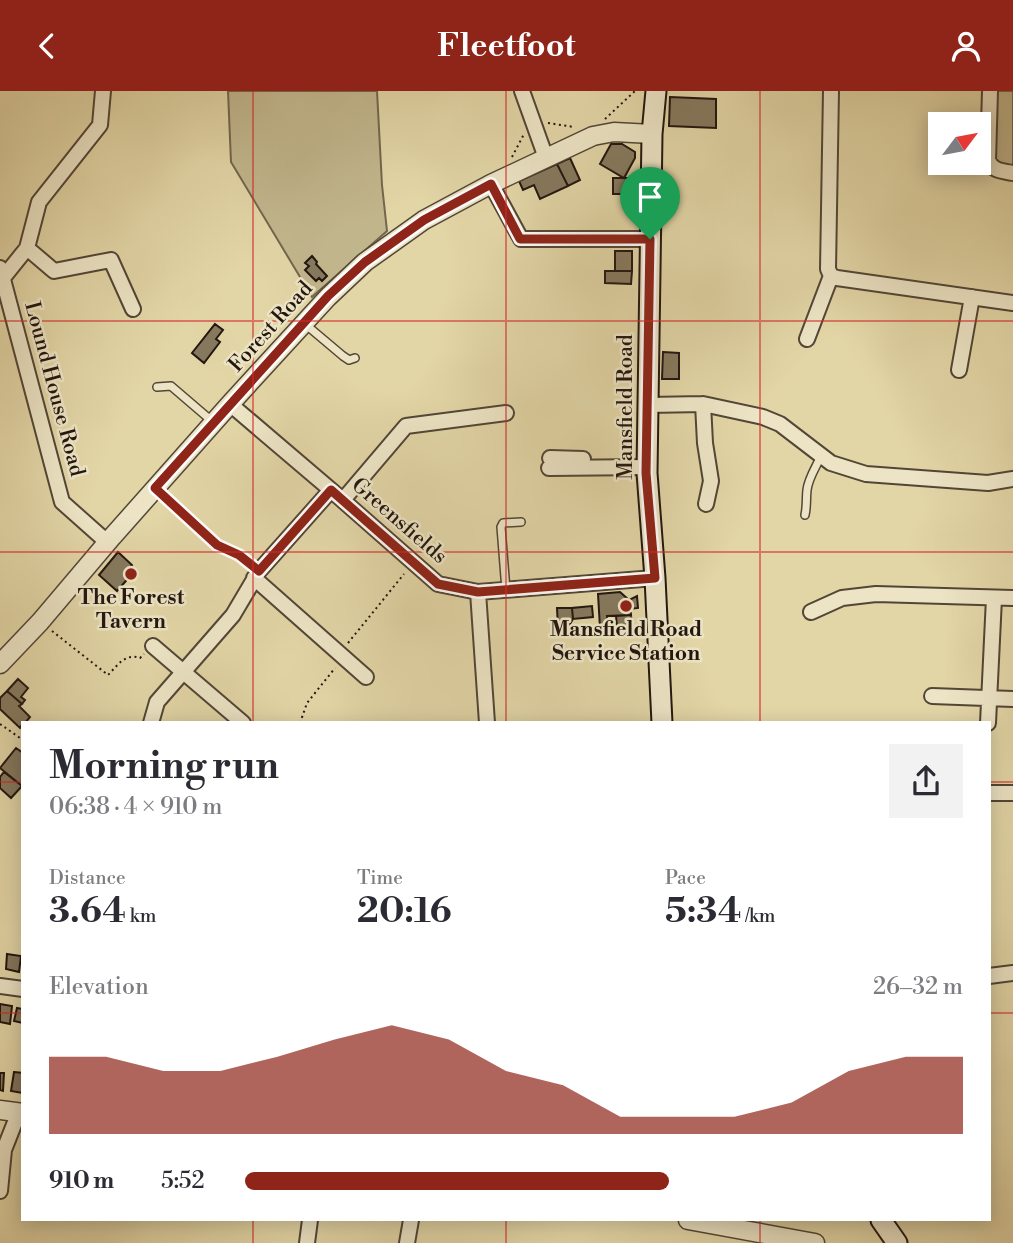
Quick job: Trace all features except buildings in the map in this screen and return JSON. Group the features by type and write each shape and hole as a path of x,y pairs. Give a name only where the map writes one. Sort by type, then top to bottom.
{"main road":[{"name":"Mansfield Road","path":"656,91 652,134 647,464 662,721"},
{"path":"872,1221 889,1242"},
{"path":"881,1221 889,1242"}],"street":[{"path":"1,273 27,248 39,202 100,125 103,91"},
{"path":"522,91 546,158"},
{"path":"807,339 831,276 828,268 831,91"},
{"path":"990,91 988,160 990,167 1013,173"},
{"name":"Forest Road","path":"0,664 40,622 230,404 263,360 365,262 424,220 491,184 593,136 614,132 652,134"},
{"path":"491,184 520,239 650,239"},
{"path":"27,248 54,271 111,260 133,309"},
{"name":"Lound House Road","path":"1,273 62,502 107,542"},
{"path":"831,276 1013,303"},
{"path":"959,370 972,297"},
{"name":"Greensfields","path":"230,404 438,584 478,592 655,578"},
{"path":"648,405 703,404 762,417 780,424 831,463 866,474 988,483 1013,479"},
{"path":"703,404 711,481 706,503"},
{"path":"152,721 157,702 233,615 256,575 407,426 506,413"},
{"path":"550,463 647,464"},
{"path":"256,575 366,677"},
{"path":"478,592 487,721"},
{"path":"811,612 842,599 876,594 1013,598"},
{"path":"989,721 994,598"},
{"path":"153,646 241,721"},
{"path":"932,695 1013,699"},
{"path":"991,793 1013,793"},
{"path":"991,976 1013,973"},
{"path":"0,986 21,989"},
{"path":"0,1110 21,1112 4,1150 0,1191"},
{"path":"307,1243 310,1221"},
{"path":"407,1243 411,1221"},
{"path":"694,1221 815,1243"}],"lane":[{"path":"304,323 343,356 349,360 355,358"},
{"path":"157,387 171,386 214,422"},
{"path":"805,515 807,490 822,456"},
{"path":"506,590 501,527 503,523 522,522"}],"path":[{"path":"593,136 592,131 635,91"},
{"path":"155,488 217,545 239,555 256,575"},
{"path":"301,721 307,703 344,657 345,647 414,562"},
{"path":"40,622 108,675 124,658 140,658 153,646"},
{"path":"0,724 21,739"}],"shaded area":[{"path":"228,91 377,91 387,231 312,297 231,162"},
{"path":"996,91 1013,91 1013,166 999,164 996,159"}],"place":[{"name":"The Forest Tavern","path":"131,574"},
{"name":"Mansfield Road Service Station","path":"626,606"}],"route":[{"path":"491,184 520,239 650,239 646,473 655,578 478,592 438,584 331,490 259,571 239,555 217,545 155,488 328,296 365,262 424,220 491,184"}]}
